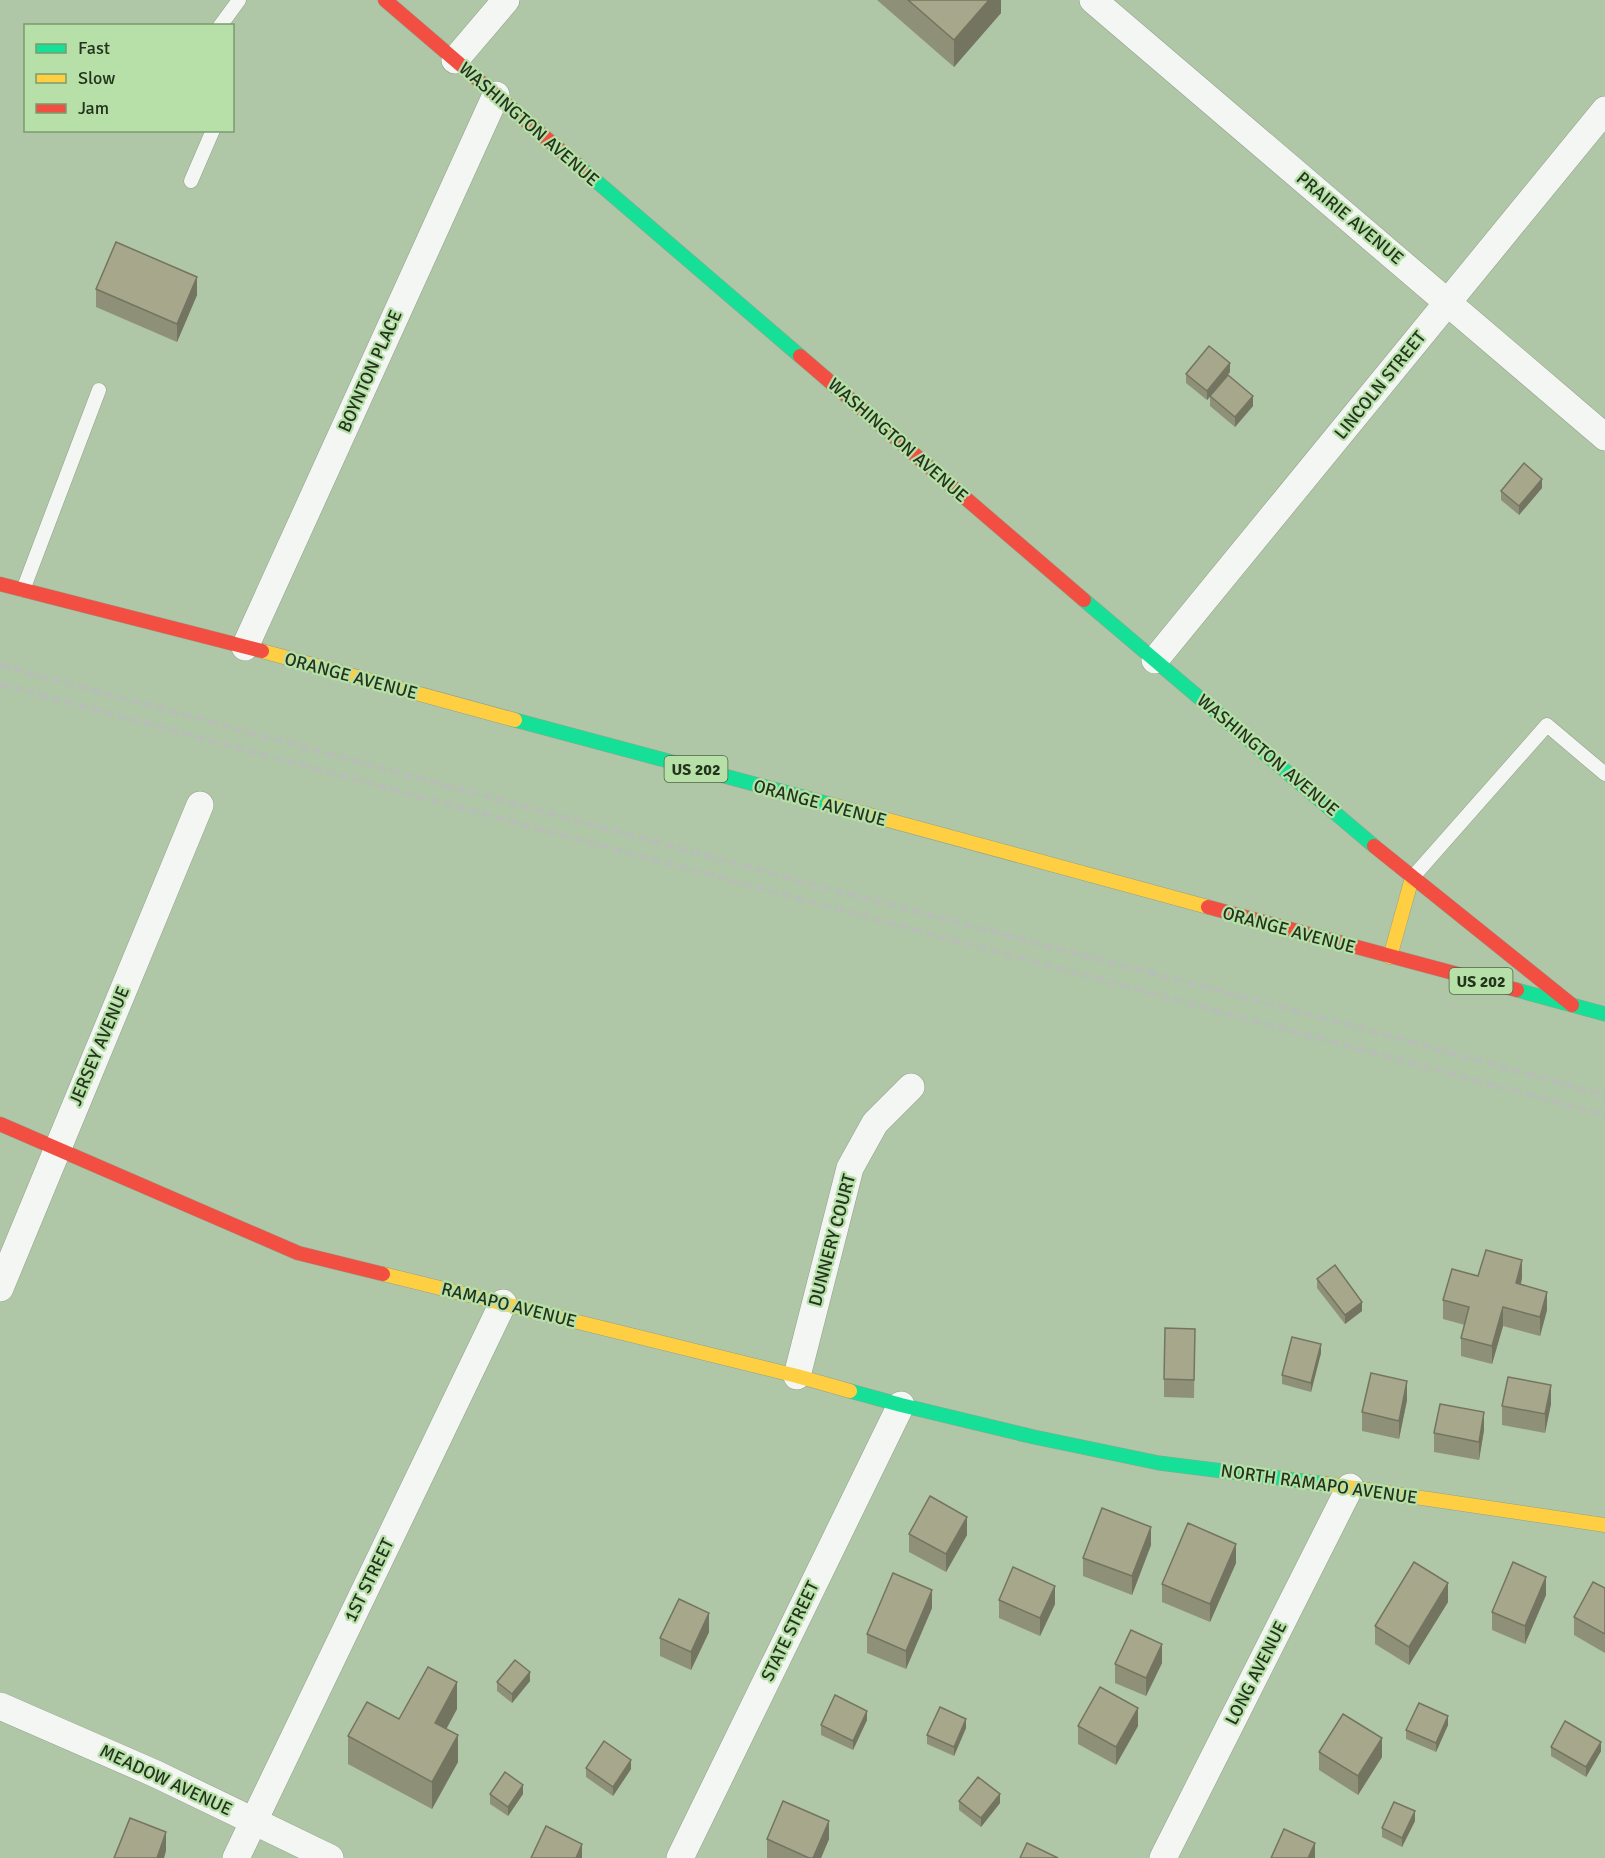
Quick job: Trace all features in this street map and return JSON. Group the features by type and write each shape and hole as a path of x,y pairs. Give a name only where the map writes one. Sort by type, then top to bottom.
{"street":[{"name":"WASHINGTON AVENUE","path":"385,0 1155,660 1413,878 1572,1005"},
{"path":"455,60 506,0"},
{"name":"PRAIRIE AVENUE","path":"1093,0 1605,437"},
{"name":"BOYNTON PLACE","path":"245,647 496,95"},
{"name":"LINCOLN STREET","path":"1155,660 1605,110"},
{"name":"ORANGE AVENUE","path":"0,584 245,647 1605,1014"},
{"name":"JERSEY AVENUE","path":"0,1288 200,805"},
{"path":"1390,957 1413,878"},
{"name":"DUNNERY COURT","path":"797,1376 850,1168 875,1123 911,1087"},
{"name":"RAMAPO AVENUE","path":"0,1124 298,1253 1034,1437"},
{"name":"1ST STREET","path":"236,1858 503,1303"},
{"name":"STATE STREET","path":"680,1858 901,1405"},
{"name":"NORTH RAMAPO AVENUE","path":"1034,1437 1159,1463 1350,1487 1605,1525"},
{"name":"LONG AVENUE","path":"1163,1858 1350,1487"},
{"name":"MEADOW AVENUE","path":"0,1706 156,1774 330,1858"}],"lane":[{"path":"221,24 239,0"},
{"path":"191,181 212,132"},
{"path":"23,590 99,390"},
{"path":"1413,878 1547,725 1605,774"}],"building":[{"path":"908,0 989,0 954,40"},
{"path":"116,242 197,277 177,324 96,289"},
{"path":"1209,346 1230,363 1207,391 1186,374"},
{"path":"1228,375 1253,396 1235,417 1210,396"},
{"path":"1524,463 1542,479 1519,506 1501,491"},
{"path":"1486,1250 1522,1260 1516,1283 1547,1292 1540,1317 1503,1307 1492,1346 1461,1338 1469,1307 1443,1300 1452,1269 1478,1276"},
{"path":"1335,1265 1362,1302 1345,1315 1317,1279"},
{"path":"1165,1328 1195,1329 1194,1380 1164,1379"},
{"path":"1292,1337 1321,1344 1311,1383 1282,1375"},
{"path":"1371,1373 1407,1381 1399,1421 1362,1412"},
{"path":"1508,1377 1551,1385 1545,1414 1502,1406"},
{"path":"1440,1404 1484,1412 1479,1442 1434,1433"},
{"path":"930,1496 967,1517 946,1554 909,1534"},
{"path":"1102,1508 1151,1527 1132,1576 1083,1558"},
{"path":"1188,1523 1236,1544 1210,1604 1162,1584"},
{"path":"1414,1562 1448,1583 1409,1647 1375,1626"},
{"path":"1513,1562 1546,1577 1525,1626 1492,1612"},
{"path":"1013,1567 1055,1586 1040,1618 999,1600"},
{"path":"893,1573 932,1590 906,1651 867,1634"},
{"path":"1593,1582 1605,1588 1605,1634 1574,1617"},
{"path":"679,1599 709,1613 691,1652 660,1638"},
{"path":"1131,1630 1162,1644 1146,1678 1115,1664"},
{"path":"515,1660 530,1672 512,1694 497,1682"},
{"path":"428,1667 457,1682 435,1723 458,1735 432,1782 348,1736 367,1702 399,1719"},
{"path":"1100,1687 1138,1708 1116,1747 1078,1726"},
{"path":"835,1695 867,1711 853,1741 821,1725"},
{"path":"1419,1703 1448,1716 1436,1743 1406,1730"},
{"path":"940,1707 966,1719 954,1747 927,1735"},
{"path":"1343,1714 1382,1738 1358,1776 1319,1752"},
{"path":"1565,1721 1601,1742 1586,1767 1551,1747"},
{"path":"604,1741 631,1760 613,1787 586,1768"},
{"path":"505,1772 523,1785 508,1807 490,1794"},
{"path":"978,1777 1000,1794 981,1818 959,1801"},
{"path":"783,1801 829,1821 813,1858 767,1839"},
{"path":"1394,1802 1415,1811 1402,1838 1382,1828"},
{"path":"130,1818 166,1832 157,1858 114,1858"},
{"path":"546,1826 582,1844 576,1858 531,1858"},
{"path":"1284,1829 1315,1843 1308,1858 1271,1858"},
{"path":"1027,1843 1058,1858 1020,1858"}],"railway":[{"path":"0,665 1605,1095"},
{"path":"0,684 1605,1115"}],"traffic: fast":[{"path":"581,168 800,356"},
{"path":"1084,600 1374,846"},
{"path":"515,720 829,804"},
{"path":"1517,990 1605,1014"},
{"path":"850,1391 1034,1437 1159,1463 1327,1484"}],"traffic: slow":[{"path":"262,651 515,720"},
{"path":"829,804 1208,907"},
{"path":"1390,957 1412,878"},
{"path":"383,1274 850,1391"},
{"path":"1327,1484 1605,1525"}],"traffic: jam":[{"path":"385,0 581,168"},
{"path":"800,356 1084,600"},
{"path":"0,584 262,651"},
{"path":"1374,846 1572,1005"},
{"path":"1208,907 1517,990"},
{"path":"0,1124 298,1253 383,1274"}]}
